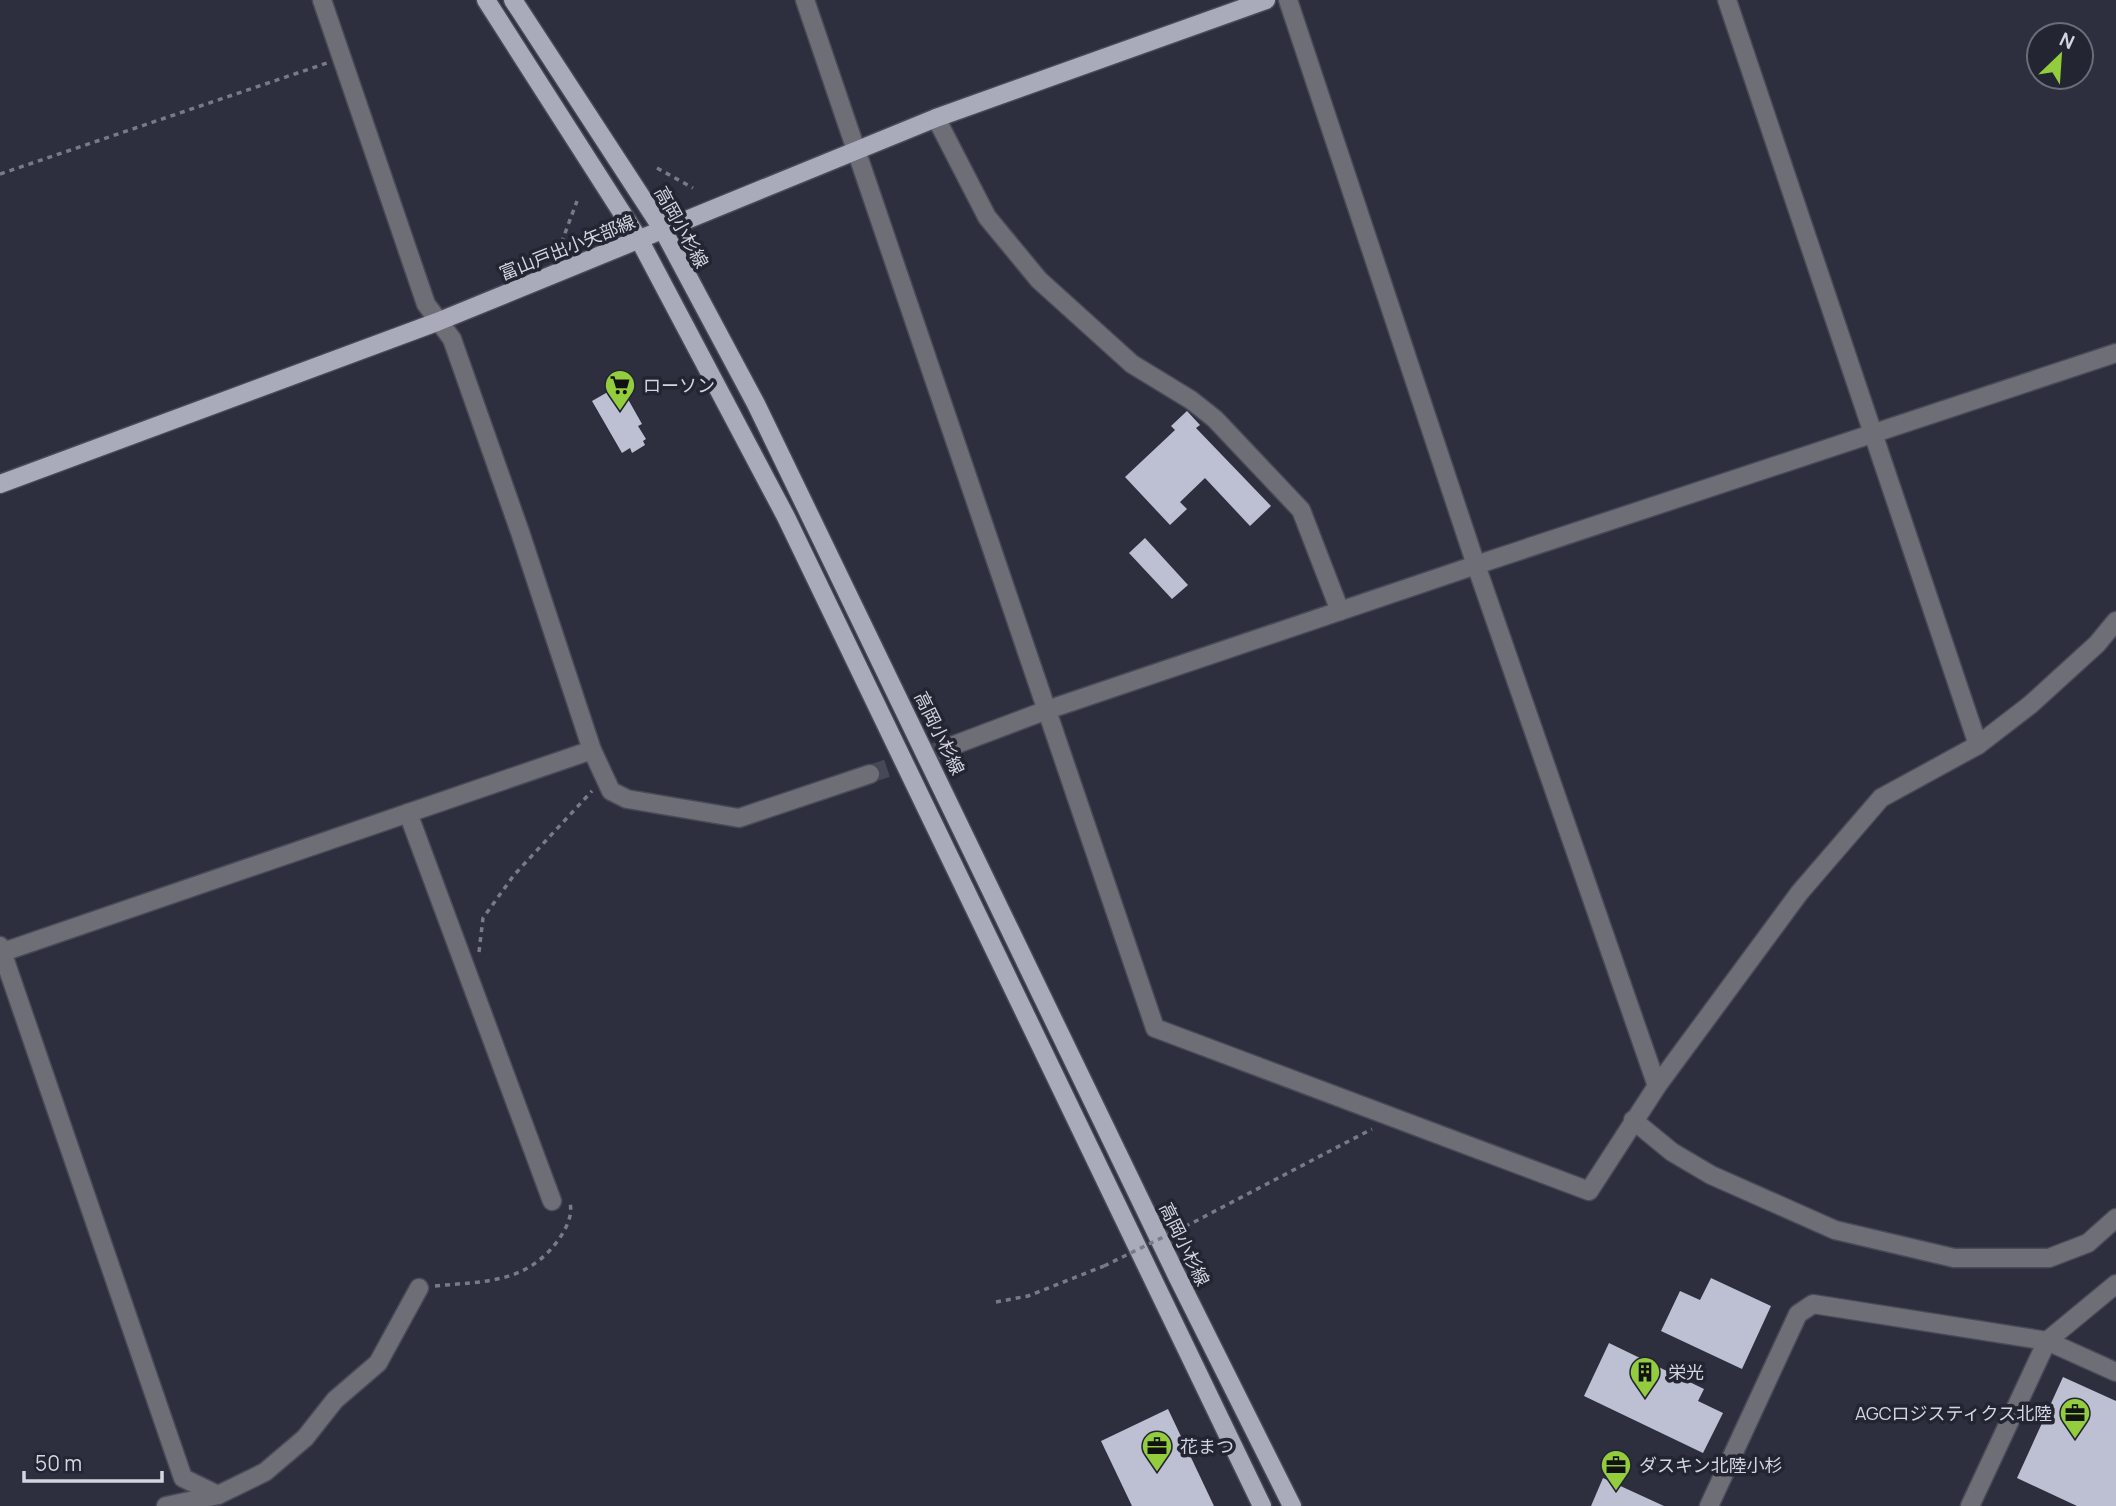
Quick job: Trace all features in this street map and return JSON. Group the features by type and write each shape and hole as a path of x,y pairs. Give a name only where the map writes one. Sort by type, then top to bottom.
{"main road":[{"path":"485,0 640,241 786,517 1262,1506"},
{"name":"高岡小杉線","path":"513,0 663,230 756,404 1177,1276 1292,1506"},
{"name":"富山戸出小矢部線","path":"0,484 437,322 936,118 1266,0"}],"street":[{"path":"322,0 426,304 452,339 520,532 592,750 611,791 627,799 739,818 870,774"},
{"path":"805,0 858,149 1155,1028 1589,1191 1657,1086 1800,892 1881,798 1978,745 2029,705 2096,644 2116,621"},
{"path":"1288,0 1476,565 1657,1086"},
{"path":"1727,0 1978,745"},
{"path":"936,118 987,217 1039,279 1132,365 1191,400 1215,419 1301,510 1340,611"},
{"path":"949,747 1048,710 1476,565 2116,353"},
{"path":"218,1495 183,1478 1,950 592,750"},
{"path":"408,813 552,1201"},
{"path":"1633,1121 1672,1152 1711,1175 1835,1230 1954,1258 2049,1258 2088,1243 2116,1218"},
{"path":"1970,1506 2047,1341 2116,1284"},
{"path":"166,1506 218,1495 265,1472 305,1438 335,1400 378,1363 419,1288"},
{"path":"1709,1506 1798,1314 1813,1304 2047,1341 2116,1371"}],"path":[{"path":"0,174 342,58"},
{"path":"657,168 693,188"},
{"path":"558,251 577,201"},
{"path":"996,1302 1028,1296 1104,1266 1394,1118"}],"building":[{"path":"620,385 642,424 638,426 646,439 643,441 645,445 632,453 630,448 622,453 592,401"},
{"path":"1187,411 1200,425 1196,428 1271,506 1250,526 1205,478 1180,502 1187,509 1170,525 1125,477 1175,430 1171,426"},
{"path":"1145,538 1188,585 1172,599 1129,553"},
{"path":"1711,1278 1771,1306 1742,1369 1661,1331 1680,1291 1700,1300"},
{"name":"栄光","path":"1609,1343 1704,1389 1698,1401 1723,1413 1703,1453 1584,1396"},
{"name":"AGCロジスティクス北陸","path":"2063,1377 2116,1401 2116,1506 2077,1506 2017,1478"},
{"name":"花まつ","path":"1168,1409 1214,1506 1132,1506 1101,1441"},
{"name":"ダスキン北陸小杉","path":"1603,1478 1664,1506 1591,1506"}],"tunnel":[{"path":"870,774 949,747"}],"place":[{"name":"ローソン","path":"620,412"},
{"name":"栄光","path":"1645,1399"},
{"name":"AGCロジスティクス北陸","path":"2075,1440"},
{"name":"花まつ","path":"1157,1473"},
{"name":"ダスキン北陸小杉","path":"1616,1492"}]}
